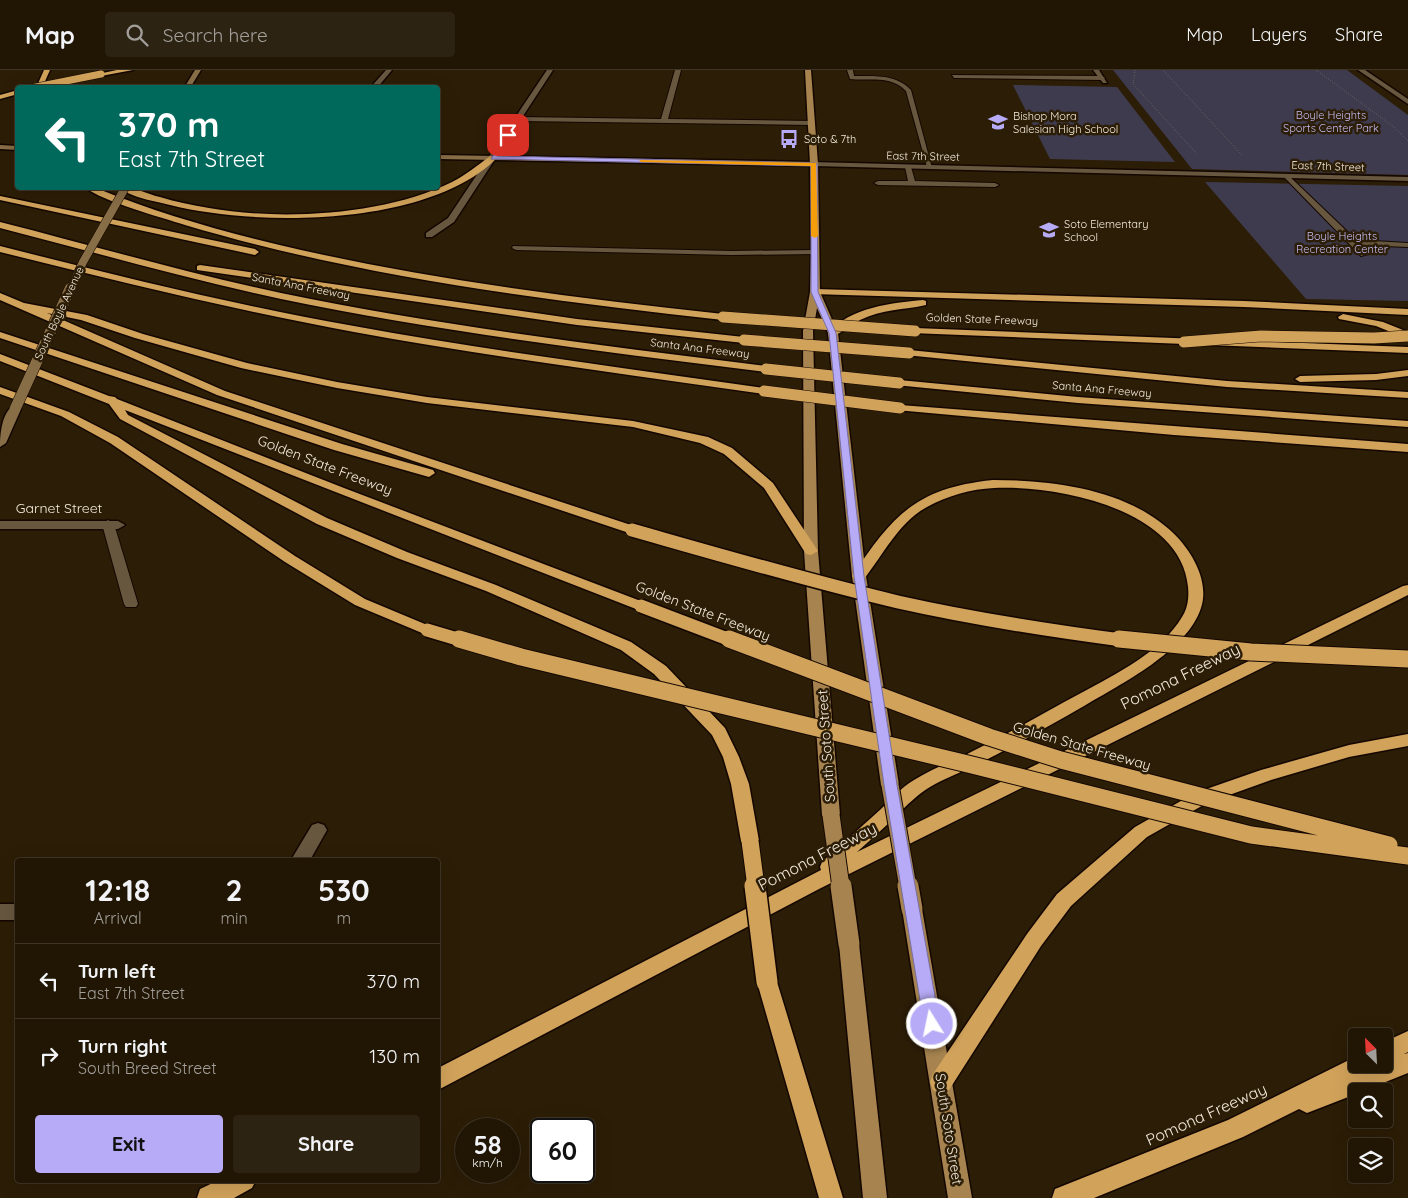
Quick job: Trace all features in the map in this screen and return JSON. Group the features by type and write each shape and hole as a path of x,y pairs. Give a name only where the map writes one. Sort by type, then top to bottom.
{"highway":[{"path":"40,85 47,70"},
{"path":"46,85 130,70"},
{"path":"0,97 15,93"},
{"path":"440,188 465,178 493,158"},
{"name":"Golden State Freeway","path":"94,190 128,205 181,222 310,255 498,290 594,303 723,317 915,331 1408,350"},
{"path":"131,190 206,211 261,217 316,216 369,208 418,197 435,190"},
{"path":"0,198 336,267 378,269"},
{"name":"Santa Ana Freeway","path":"0,225 236,286 386,315 568,344 899,383 1078,400 1408,424"},
{"path":"0,249 130,282 289,317 404,338 764,391 900,408 1408,448"},
{"path":"124,257 577,322 744,340 1226,378 1342,379 1408,373"},
{"path":"815,292 1244,304 1408,312"},
{"path":"0,296 221,393 632,530"},
{"path":"833,333 850,319 888,307 929,303 987,302 1338,317 1379,324 1408,336"},
{"path":"1244,304 1302,302 1408,303"},
{"path":"20,305 83,317 139,336 245,366 336,385 427,400 633,424 677,432 704,440 728,451 769,486 811,551"},
{"path":"0,335 338,447 800,579 990,620 1214,649 1322,657 1408,659"},
{"path":"1184,342 1261,336 1374,338 1408,336"},
{"path":"909,353 1228,384 1408,395"},
{"name":"Golden State Freeway","path":"0,356 340,491 794,665 1007,743 1061,760 1408,850"},
{"path":"0,390 65,414 114,440 290,559 360,602 427,630 521,657 972,765 1251,835 1408,856"},
{"path":"111,399 124,417 322,521 402,555 491,588 626,646 660,670 719,732 731,757 740,784 750,841 767,982 831,1198"},
{"path":"812,883 914,788 1024,733 1112,683 1154,655 1185,624 1195,608 1197,589 1192,569 1185,554 1173,539 1148,520 1123,507 1095,496 1063,489 1028,485 993,484 969,488 944,494 918,506 901,522 859,576"},
{"name":"Pomona Freeway","path":"440,1078 812,883 1408,589"},
{"path":"941,1082 1034,940 1064,900 1141,832 1201,798 1267,775 1349,751 1408,740"},
{"path":"1393,1048 1408,1041"},
{"path":"1235,1129 1408,1063"},
{"name":"Pomona Freeway","path":"1064,1198 1235,1129 1348,1072"},
{"path":"209,1198 238,1183"}],"main road":[{"path":"189,85 198,70"},
{"name":"South Soto Street","path":"808,70 814,164 815,252 815,292 808,331 811,551 832,815 849,944 875,1198"},
{"path":"0,147 15,148"},
{"name":"East 7th Street","path":"440,156 814,164"},
{"name":"South Boyle Avenue","path":"0,443 83,262 124,190"},
{"name":"South Soto Street","path":"815,292 833,333 859,576 890,785 960,1198"}],"street":[{"path":"376,85 389,70"},
{"path":"429,235 451,220 550,70"},
{"path":"1096,70 1103,80"},
{"path":"1361,70 1408,102"},
{"name":"East 7th Street","path":"814,164 1408,180"},
{"name":"Garnet Street","path":"0,525 113,524"},
{"path":"301,858 318,830"},
{"path":"0,912 15,912"}],"lane":[{"path":"664,121 678,70"},
{"path":"850,70 852,78 881,78 901,82 909,91 930,167"},
{"path":"879,70 881,78"},
{"path":"1031,70 1035,77"},
{"path":"1066,70 1071,77"},
{"path":"954,76 1071,77 1103,80"},
{"path":"518,119 811,123"},
{"path":"908,167 912,183"},
{"path":"1286,176 1364,254"},
{"path":"878,183 995,185"},
{"path":"1354,242 1408,245"},
{"path":"516,248 732,254 815,252"},
{"path":"113,524 131,604"}],"path":[{"path":"1135,70 1133,84 1203,160"},
{"path":"1162,70 1245,158"},
{"path":"1316,70 1394,127 1408,141"}],"green space":[{"name":"Boyle Heights Sports Center Park","path":"1113,70 1347,70 1408,115 1408,175 1192,169"},
{"path":"1013,85 1117,87 1175,162 1050,159"},
{"name":"Boyle Heights Recreation Center","path":"1205,182 1408,186 1408,301 1306,299"}],"slow traffic":[{"path":"641,161 814,164 815,236"}],"place":[{"name":"Bishop Mora Salesian High School","path":"998,122"},
{"name":"Soto & 7th","path":"789,139"},
{"name":"Soto Elementary School","path":"1049,230"}],"route":[{"path":"508,135 493,158 814,164 815,292 833,333 859,576 890,785 932,1024"}]}
